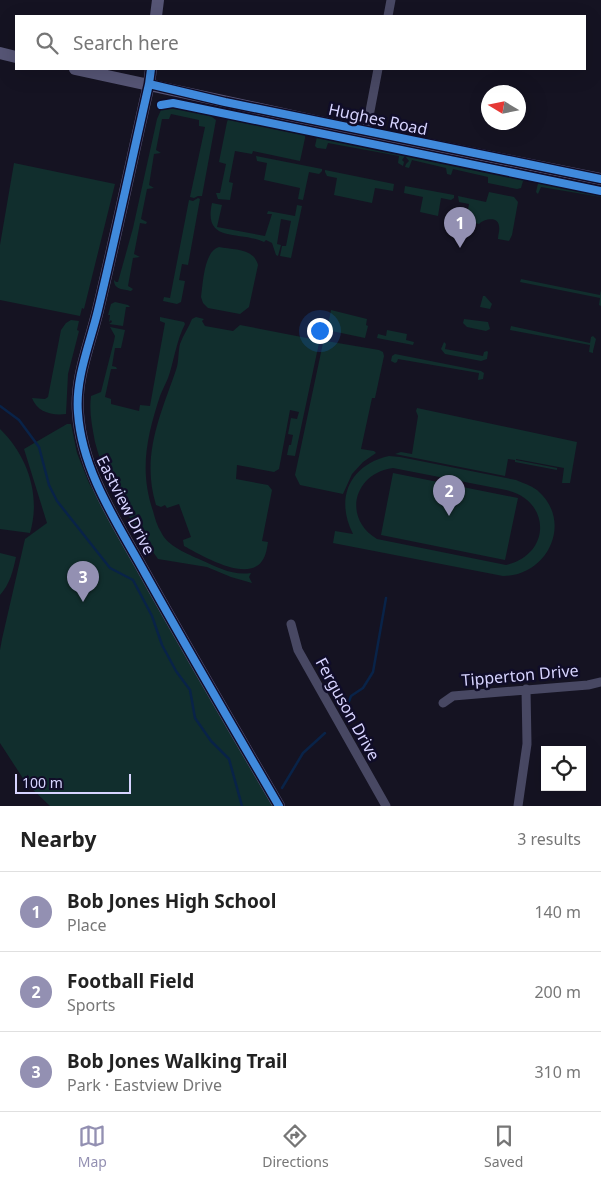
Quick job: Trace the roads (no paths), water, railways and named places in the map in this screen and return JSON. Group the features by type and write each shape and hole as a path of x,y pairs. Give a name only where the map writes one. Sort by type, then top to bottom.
{"street":[{"path":"156,15 158,0"},
{"path":"388,15 391,0"},
{"path":"0,53 15,57"},
{"name":"Hughes Road","path":"80,70 366,132 601,179"},
{"name":"Eastview Drive","path":"151,70 98,312 80,375 78,413 81,439 85,455 110,509 217,703 279,806"},
{"path":"366,132 378,70"},
{"name":"Ferguson Drive","path":"291,624 298,650 386,806"},
{"name":"Tipperton Drive","path":"443,703 453,696 588,685 601,682"},
{"path":"518,806 527,744 526,689"}],"waterway":[{"path":"0,406 19,420 39,447 49,485 57,501 110,568 133,580 152,616 162,645 176,671 190,690 195,718 211,741 229,759 242,806"},
{"path":"346,709 351,696 363,688 373,672 386,598"},
{"path":"282,788 303,753 325,733"}],"place":[{"name":"Bob Jones High School","path":"460,248"},
{"name":"Football Field","path":"449,516"},
{"name":"Bob Jones Walking Trail","path":"83,602"}]}
